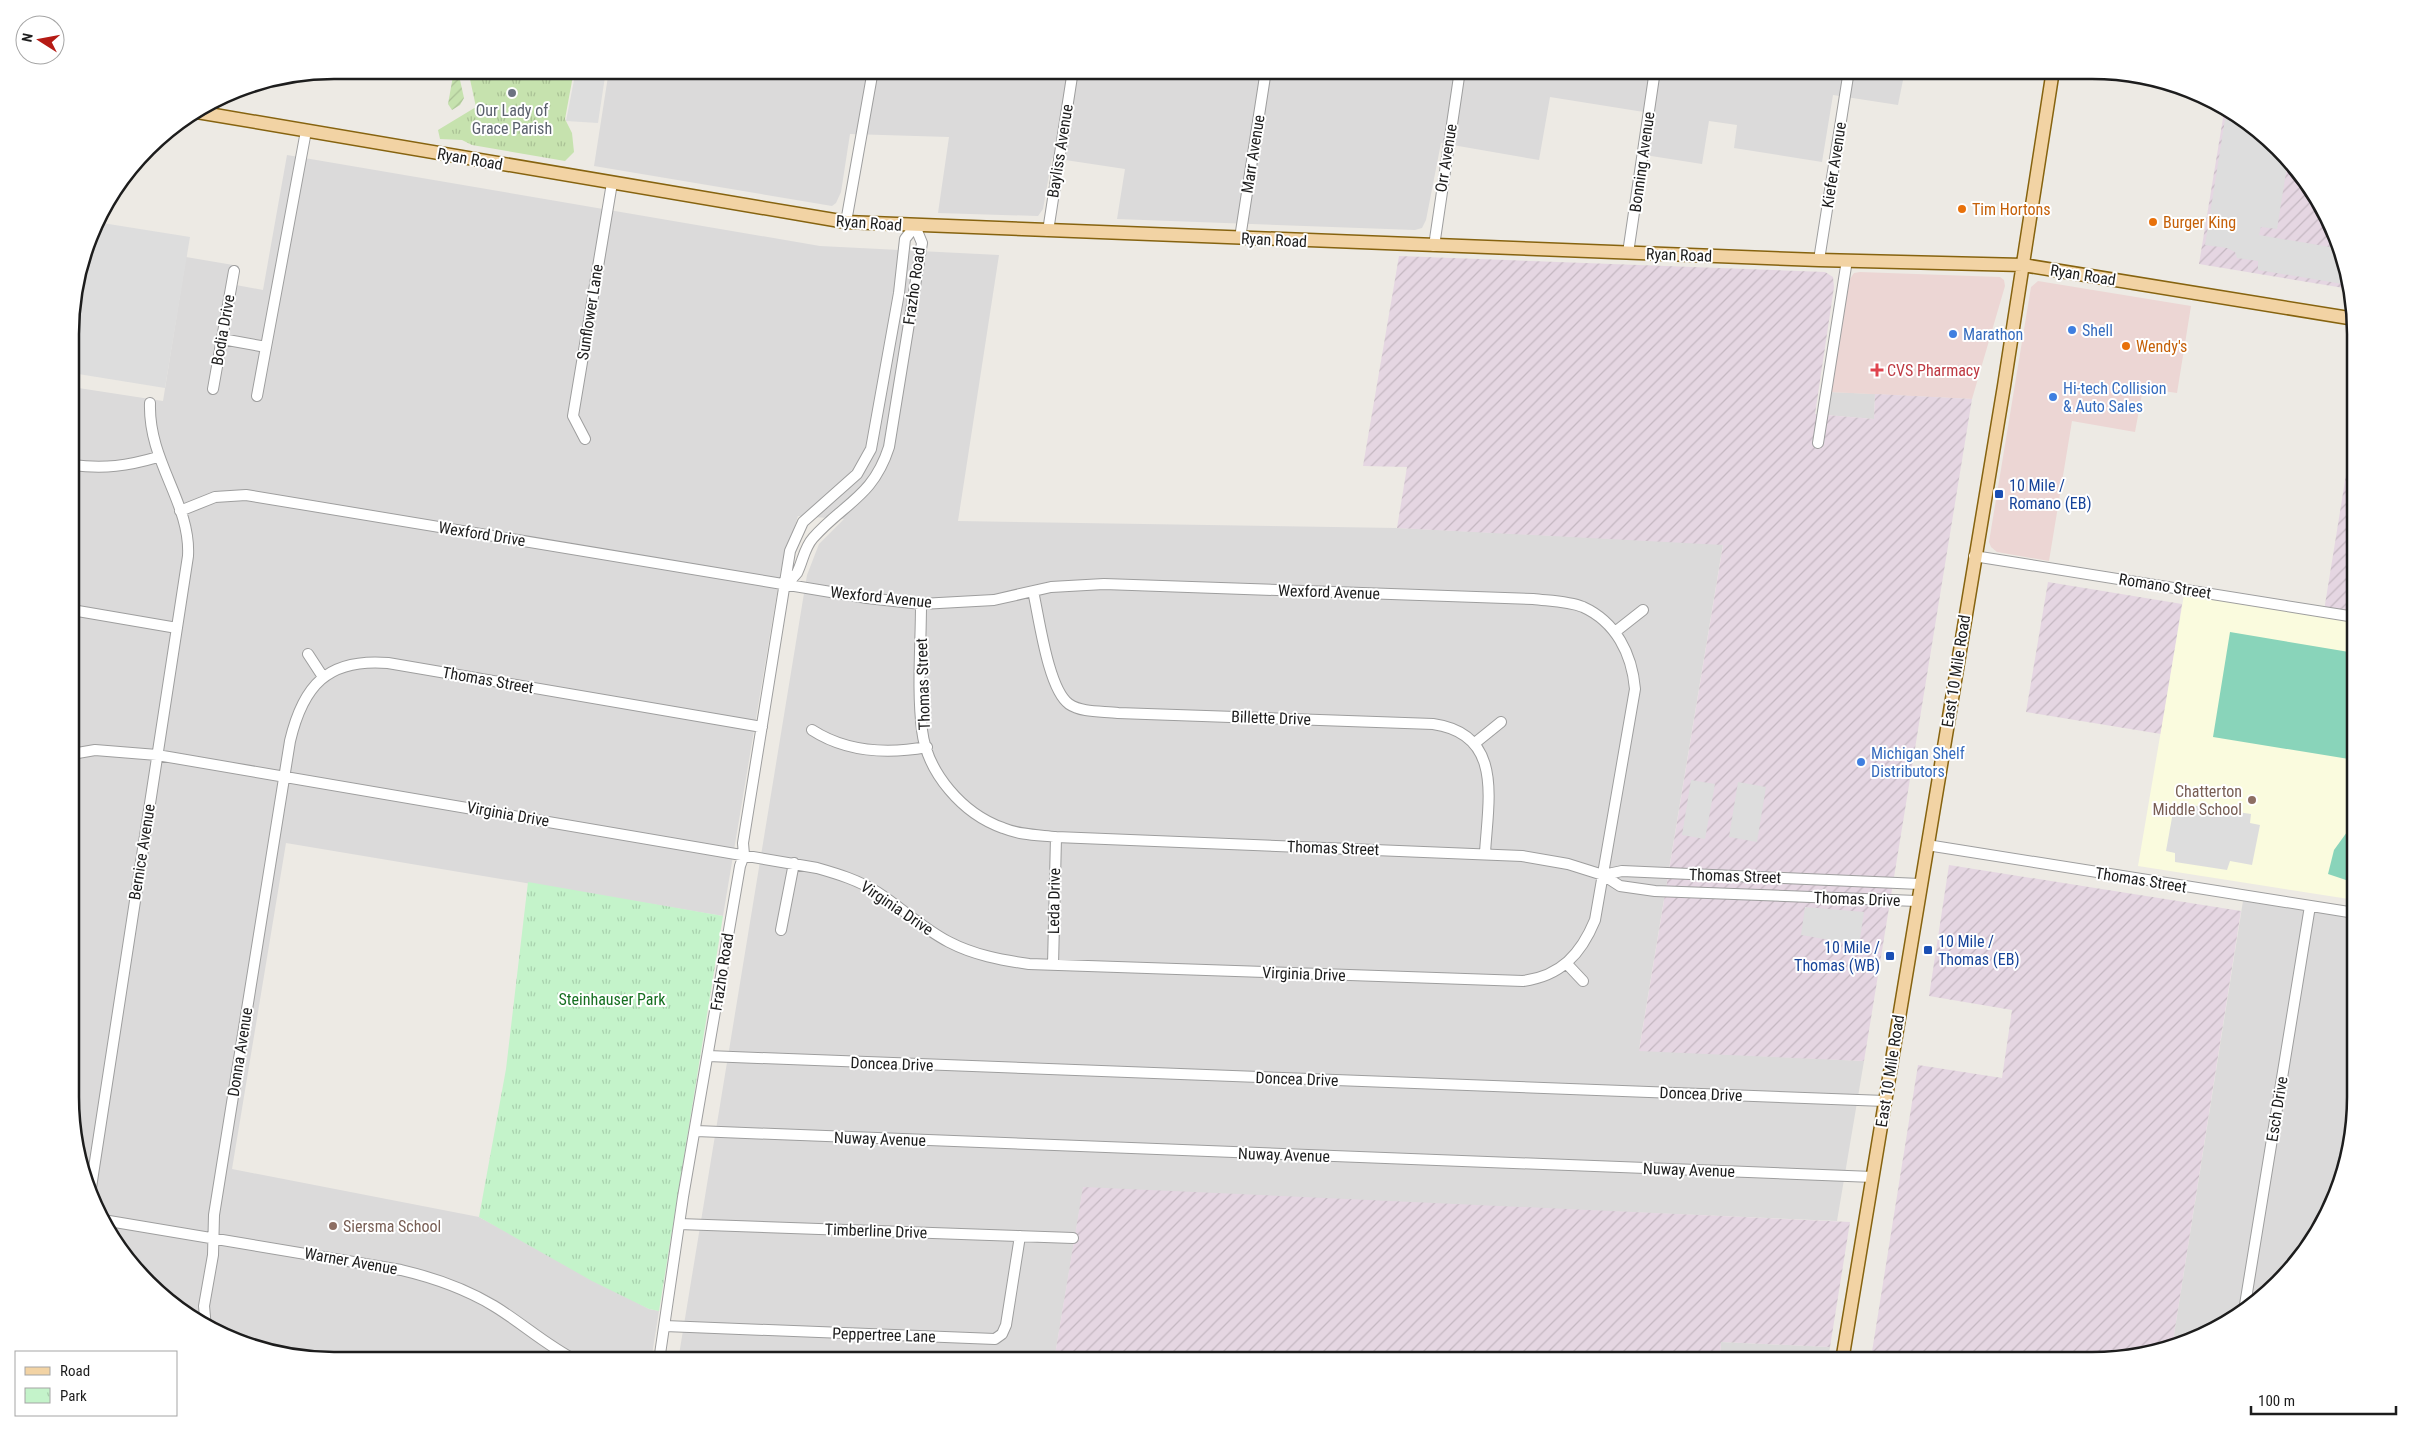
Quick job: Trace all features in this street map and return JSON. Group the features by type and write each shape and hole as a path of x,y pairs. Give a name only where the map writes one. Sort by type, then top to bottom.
{"main road":[{"name":"East 10 Mile Road","path":"1843,1352 2053,79"},
{"name":"Ryan Road","path":"206,113 846,222 1434,246 1819,260 2023,265 2347,318"}],"street":[{"path":"846,222 871,79"},
{"name":"Bayliss Avenue","path":"1048,231 1072,79"},
{"name":"Marr Avenue","path":"1240,238 1265,79"},
{"name":"Orr Avenue","path":"1434,246 1459,79"},
{"name":"Bonning Avenue","path":"1628,253 1654,79"},
{"name":"Kiefer Avenue","path":"1819,260 1848,79"},
{"path":"257,396 306,131"},
{"name":"Sunflower Lane","path":"585,439 573,416 612,183"},
{"name":"Frazho Road","path":"786,584 797,573 802,556 812,539 867,490 884,462 889,447 922,243 915,226"},
{"name":"Frazho Road","path":"661,1352 679,1224 740,866 744,855 743,843 790,551 800,527 821,505 857,474 871,449 899,293 905,239 915,226"},
{"path":"1818,443 1847,260"},
{"name":"Bodia Drive","path":"213,389 234,271"},
{"path":"222,338 266,346"},
{"path":"79,466 107,468 127,466 158,457 151,431 150,403"},
{"name":"Bernice Avenue","path":"92,1180 189,542 180,511 158,457"},
{"name":"Wexford Drive","path":"180,511 215,497 246,495 786,584"},
{"name":"Romano Street","path":"1974,556 2347,616"},
{"name":"Wexford Avenue","path":"786,584 867,598 921,604 994,600 1072,585 1113,584 1533,599 1562,602 1582,607 1599,617 1615,632 1633,669 1635,688 1603,875"},
{"name":"Billette Drive","path":"1033,591 1052,680 1064,699 1077,707 1118,713 1433,724 1461,732 1475,742"},
{"name":"Thomas Street","path":"921,604 922,731 927,747 935,767 945,783 969,810 1003,828 1025,834 1056,837 1485,853 1549,860 1603,875 1622,871 1920,884"},
{"path":"1615,632 1644,610"},
{"path":"79,611 177,628"},
{"path":"308,654 323,678"},
{"name":"Thomas Street","path":"284,776 296,713 305,696 323,678 338,668 352,664 388,663 762,727"},
{"path":"1485,853 1488,780 1486,763 1481,750 1475,742 1501,722"},
{"path":"812,730 838,743 875,750 897,752 927,747"},
{"name":"Virginia Drive","path":"79,753 95,750 157,755 794,863 841,874 855,880 887,899 931,932 983,956 1029,964 1512,982 1540,979 1567,964 1579,952 1595,920 1603,875"},
{"name":"Donna Avenue","path":"205,1317 204,1306 213,1255 214,1215 284,776"},
{"name":"Leda Drive","path":"1053,965 1056,837"},
{"name":"Thomas Street","path":"1927,845 2347,912"},
{"path":"781,930 794,863"},
{"name":"Thomas Drive","path":"1603,875 1620,886 1655,891 1918,901"},
{"path":"1740,894 1742,877"},
{"name":"Thomas Drive","path":"1795,878 1796,897"},
{"name":"Esch Drive","path":"2246,1302 2310,906"},
{"path":"1567,964 1583,981"},
{"name":"Doncea Drive","path":"708,1056 1885,1101"},
{"name":"Nuway Avenue","path":"696,1131 1873,1177"},
{"name":"Warner Avenue","path":"111,1221 401,1270 451,1283 495,1307 561,1352"},
{"name":"Timberline Drive","path":"679,1224 1073,1238"},
{"name":"Peppertree Lane","path":"665,1326 995,1339 1002,1334 1006,1325 1020,1236"}],"shaded area":[{"path":"574,79 605,79 598,123 566,121"},
{"path":"608,79 1903,79 1898,105 1833,95 1822,162 1734,148 1737,125 1709,121 1702,164 1645,155 1650,113 1550,97 1539,160 1441,143 1426,220 1422,228 1415,230 1117,219 1125,169 1052,158 1043,209 1038,216 938,213 949,137 850,134 841,192 836,203 832,206 594,166"},
{"path":"2223,115 2248,131 2273,153 2295,178 2313,206 2328,236 2339,268 2343,288 2199,264"},
{"path":"2225,117 2248,131 2273,153 2287,169 2277,229 2261,227 2259,235 2332,247 2342,284 2258,270 2258,261 2237,258 2235,252 2227,248 2205,245"},
{"path":"287,155 820,246 999,255 958,521 1397,528 1723,544 1639,1050 1864,1061 1837,1221 1083,1189 1056,1352 679,1352 807,575 819,544 844,519 798,516 781,569 723,916 286,843 232,1169 479,1217 649,1309 659,1311 652,1352 317,1352 268,1344 236,1333 206,1318 178,1300 153,1278 131,1253 113,1225 98,1195 87,1163 81,1131 79,1114 79,388 163,401 186,257 239,266 236,285 263,290"},
{"path":"104,223 190,237 165,388 79,374 79,317 81,300 87,268"},
{"path":"1399,256 1825,272 1833,277 1834,287 1815,414 1874,419 1875,394 1972,399 1864,1061 1639,1051 1723,545 1397,528 1407,467 1363,466"},
{"path":"1854,273 2000,277 2004,280 2005,286 1972,399 1830,392 1848,282"},
{"path":"2038,281 2191,306 2177,393 2143,388 2135,432 2072,421 2049,561 1997,552 1991,547 1989,542 2031,287"},
{"path":"1830,392 1875,394 1874,419 1827,415"},
{"path":"2347,468 2347,621 2323,617"},
{"path":"2048,582 2182,604 2161,734 2026,712"},
{"name":"Chatterton Middle School","path":"2184,595 2347,621 2347,899 2138,866"},
{"path":"1691,780 1715,784 1705,839 1682,835"},
{"path":"1738,782 1766,787 1757,842 1729,837"},
{"path":"2184,804 2251,814 2250,823 2260,825 2252,865 2230,861 2227,870 2175,862 2175,853 2166,851 2173,812 2182,812"},
{"path":"1949,865 2241,911 2173,1339 2158,1344 2109,1352 1872,1352 1918,1065 2002,1078 2012,1010 1929,996"},
{"path":"2243,901 2347,917 2347,1114 2339,1163 2328,1195 2313,1225 2295,1253 2273,1278 2248,1300 2220,1318 2173,1339"},
{"path":"1805,907 1864,912 1859,945 1801,935"},
{"path":"1083,1187 1850,1222 1830,1347 1721,1342 1720,1352 1056,1352"},
{"path":"1721,1342 1830,1347 1829,1352 1720,1352"}],"green space":[{"path":"452,79 458,79 464,98 460,105 452,110 448,104"},
{"path":"470,79 572,79 565,119 572,133 574,152 565,161 472,145 462,140 440,139 438,130 476,107"},
{"path":"2230,632 2347,652 2347,759 2213,737"},
{"path":"2347,832 2347,880 2328,874 2334,850"},
{"name":"Steinhauser Park","path":"528,882 723,916 659,1311 649,1309 592,1281 479,1217 506,1069"}],"place":[{"name":"Our Lady of Grace Parish","path":"512,93"},
{"name":"Tim Hortons","path":"1962,209"},
{"name":"Burger King","path":"2153,222"},
{"name":"Shell","path":"2072,330"},
{"name":"Marathon","path":"1953,334"},
{"name":"Wendy's","path":"2126,346"},
{"name":"CVS Pharmacy","path":"1877,370"},
{"name":"Hi-tech Collision & Auto Sales","path":"2053,397"},
{"name":"10 Mile / Romano (EB)","path":"1999,494"},
{"name":"Michigan Shelf Distributors","path":"1861,762"},
{"name":"Chatterton Middle School","path":"2252,800"},
{"name":"10 Mile / Thomas (EB)","path":"1928,950"},
{"name":"10 Mile / Thomas (WB)","path":"1890,956"},
{"name":"Siersma School","path":"333,1226"}]}
